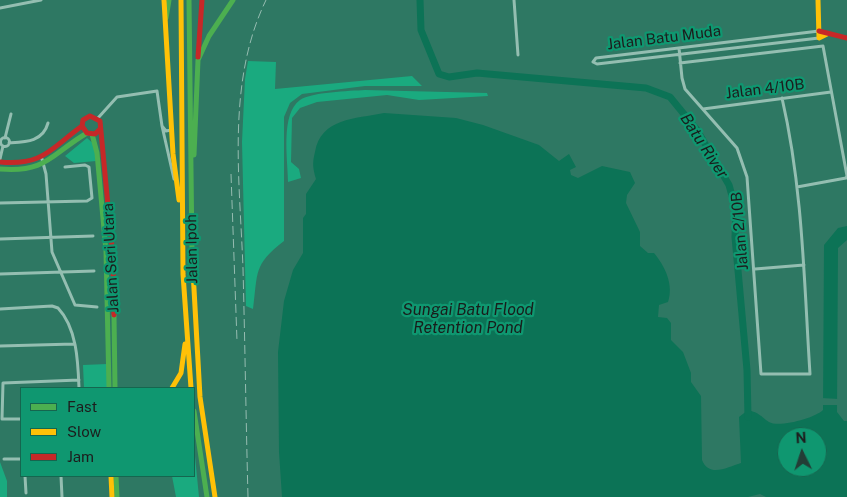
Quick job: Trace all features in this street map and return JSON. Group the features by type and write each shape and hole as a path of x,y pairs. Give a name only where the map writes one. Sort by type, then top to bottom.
{"main road":[{"name":"Jalan Ipoh","path":"181,0 182,216 186,340 191,387"},
{"name":"Jalan Ipoh","path":"189,0 191,215 195,336 200,397 215,497"},
{"path":"198,60 209,36 233,0"},
{"path":"818,0 819,38 827,34"},
{"path":"165,1 172,129 177,189 182,216"},
{"path":"191,215 201,1"},
{"path":"819,31 847,38"},
{"path":"0,160 24,164 42,159 82,126 83,120 88,116 98,118 100,129 44,165 21,170 0,169"},
{"path":"82,126 90,134"},
{"name":"Jalan Seri Utara","path":"100,129 104,152 113,260 115,387"},
{"name":"Jalan Seri Utara","path":"90,134 96,147 106,251 109,387"},
{"path":"173,387 182,373 186,340"},
{"path":"195,418 207,497"},
{"path":"111,477 112,497"},
{"path":"116,477 117,497"}],"street":[{"path":"0,8 41,0"},
{"path":"514,0 518,55"},
{"name":"Jalan Batu Muda","path":"819,31 596,58 593,62 597,64 819,38"},
{"path":"680,63 820,46 824,48 846,178 797,187"},
{"name":"Jalan 2/10B","path":"679,48 685,89 736,148 747,178 755,269 760,374 810,374 804,265"},
{"path":"98,118 117,96 157,91 162,126 177,189"},
{"name":"Jalan 4/10B","path":"702,109 831,92"},
{"path":"755,269 804,265 793,154 782,98"},
{"path":"0,160 3,146 0,141 5,138 11,114"},
{"path":"3,146 9,143 30,141 39,137 48,123"},
{"path":"162,126 169,132 172,129"},
{"path":"5,138 9,143"},
{"path":"42,159 52,252 76,306 97,307"},
{"path":"0,204 87,200 92,198 89,167 85,165 65,167"},
{"path":"0,239 93,236"},
{"path":"0,274 94,271"},
{"path":"0,309 55,307 62,312 74,344 79,387"},
{"path":"0,346 74,344"},
{"path":"20,419 2,419 3,383 79,380"},
{"path":"4,459 20,458"},
{"path":"25,477 26,493"},
{"path":"61,477 62,497"}],"shaded area":[{"path":"248,61 276,62 275,89 412,76 422,86 365,86 302,94 290,103 284,117 284,241 262,263 257,278 253,309 246,306 242,142 245,79"},
{"path":"365,90 487,93 488,96 419,100 387,95 317,102 300,108 292,118 291,162 299,169 301,178 288,182 286,138 287,126 294,107 300,100 313,95"},
{"path":"87,138 95,145 96,161 74,163 65,156"},
{"path":"107,364 107,387 84,387 83,365"},
{"path":"195,456 199,497 176,497 172,477 195,477"},
{"path":"0,462 7,481 7,497 0,497"}],"water":[{"name":"Sungai Batu Flood Retention Pond","path":"384,113 456,118 483,125 539,145 559,161 569,154 576,167 570,170 571,175 578,178 602,166 630,172 635,183 627,195 626,203 640,232 640,246 648,253 654,253 662,264 669,282 670,296 668,302 659,305 658,317 667,318 671,323 671,340 683,352 691,373 691,382 701,396 702,460 709,469 725,469 741,463 739,417 748,410 769,422 781,424 805,419 823,410 824,245 838,228 847,226 847,240 838,248 837,412 844,421 847,421 847,497 766,497 760,494 748,497 282,497 279,452 278,352 284,301 293,270 303,253 303,218 306,214 306,194 316,179 313,166 318,141 324,132 332,126 351,119"}],"pier":[{"path":"821,398 839,399 839,405 821,405"}],"waterway":[{"name":"Batu River","path":"420,0 421,30 439,74 449,77 477,73 646,88 670,97 697,130 729,185 736,210 735,237 747,370 748,417"}],"railway":[{"path":"248,497 238,133 240,98 245,65 253,32 266,0"},
{"path":"231,174 237,341"}],"traffic: fast":[{"path":"166,18 169,0"},
{"path":"189,0 192,253"},
{"path":"194,155 198,60 209,36 233,0"},
{"path":"0,169 28,168 39,165 87,133"},
{"path":"92,134 97,153 106,251 109,387"},
{"path":"114,315 115,387"},
{"path":"195,418 207,497"},
{"path":"116,477 117,497"}],"traffic: slow":[{"path":"164,0 173,154 179,200"},
{"path":"181,0 183,274 191,387"},
{"path":"818,0 819,38 827,34"},
{"path":"192,253 200,397 215,497"},
{"path":"173,387 181,373 185,344"},
{"path":"111,477 112,497"}],"traffic: jam":[{"path":"198,57 202,0"},
{"path":"819,31 847,38"},
{"path":"100,129 95,134 87,133 82,126 83,120 90,116 100,121 113,259 114,315"},
{"path":"0,162 15,163 36,158 53,149 82,126"}]}
